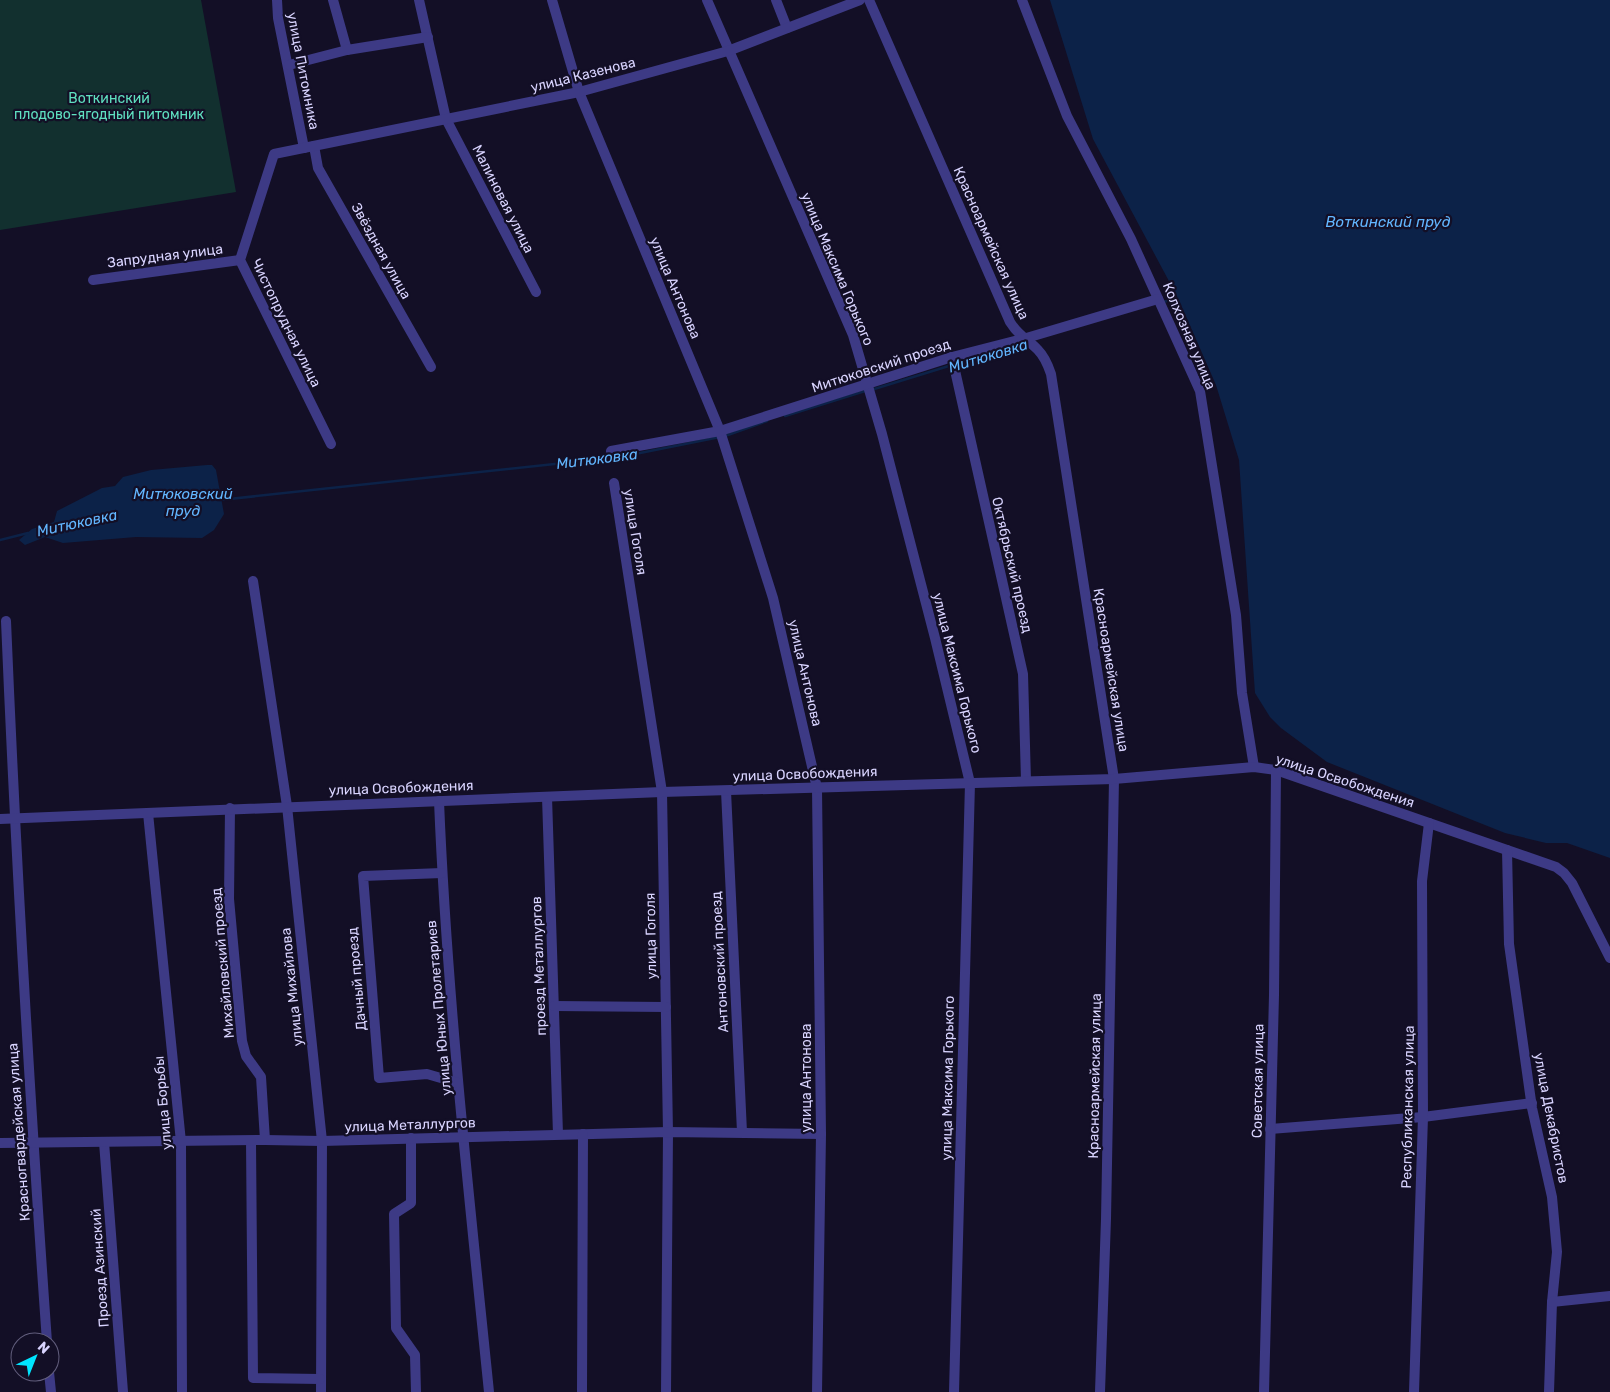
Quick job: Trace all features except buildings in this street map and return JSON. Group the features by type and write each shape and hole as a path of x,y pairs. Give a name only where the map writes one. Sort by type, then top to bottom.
{"street":[{"name":"улица Питомника","path":"277,0 278,18 309,147"},
{"path":"333,0 347,50"},
{"name":"Малиновая улица","path":"419,0 446,119 536,292"},
{"name":"улица Антонова","path":"552,0 579,92 721,435 773,598 817,788 821,1134 817,1392"},
{"name":"улица Максима Горького","path":"707,0 853,335 935,638 970,783 954,1392"},
{"path":"776,0 787,28"},
{"name":"улица Казенова","path":"309,147 579,92 728,50 860,0"},
{"name":"Красноармейская улица","path":"869,0 1010,322 1023,339 1036,348 1045,359 1051,374 1114,779 1106,1219 1100,1392"},
{"name":"Колхозная улица","path":"1022,0 1067,116 1131,239 1200,391 1236,615 1242,693 1254,767"},
{"path":"289,65 347,50 428,37"},
{"name":"Чистопрудная улица","path":"309,147 274,154 240,260 331,444"},
{"name":"Звёздная улица","path":"309,147 318,168 430,367"},
{"name":"Запрудная улица","path":"93,280 240,260"},
{"name":"Митюковский проезд","path":"611,451 721,435 869,389 952,357 1023,339 1158,299"},
{"name":"Октябрьский проезд","path":"952,357 1023,674 1026,781"},
{"name":"улица Гоголя","path":"614,483 662,792 668,1132 666,1392"},
{"name":"улица Михайлова","path":"253,582 287,806 322,1141 321,1392"},
{"name":"Красногвардейская улица","path":"6,621 14,818 46,1332"},
{"name":"улица Освобождения","path":"0,819 230,808 662,792 1114,779 1254,767 1276,770 1560,870 1572,883 1610,958"},
{"name":"Советская улица","path":"1264,1392 1276,770"},
{"name":"Антоновский проезд","path":"726,791 742,1132"},
{"name":"проезд Металлургов","path":"547,797 558,1134"},
{"name":"улица Юных Пролетариев","path":"439,801 442,873 458,1083 489,1392"},
{"name":"Михайловский проезд","path":"230,808 230,899 242,1041 246,1056 261,1077 266,1140"},
{"name":"улица Борьбы","path":"148,813 181,1142 182,1392"},
{"name":"Республиканская улица","path":"1414,1392 1423,1117 1422,881 1429,823"},
{"name":"улица Декабристов","path":"1507,850 1508,944 1532,1102 1552,1197 1557,1252 1552,1302 1549,1392"},
{"name":"Дачный проезд","path":"442,873 363,876 379,1078 427,1074 458,1083"},
{"path":"554,1006 666,1007"},
{"path":"1270,1129 1423,1117 1532,1102"},
{"name":"улица Металлургов","path":"0,1143 322,1141 668,1132 821,1134"},
{"path":"582,1392 583,1134"},
{"path":"410,1138 411,1203 394,1214 396,1328 415,1355 416,1392"},
{"path":"251,1141 252,1378 320,1379"},
{"name":"Проезд Азинский","path":"104,1142 123,1392"},
{"path":"1552,1302 1610,1296"}],"green space":[{"name":"Воткинский плодово-ягодный питомник","path":"0,0 201,0 236,192 0,230"}],"water":[{"name":"Воткинский пруд","path":"1050,0 1610,0 1610,858 1567,843 1546,843 1505,833 1327,762 1281,728 1270,717 1255,693 1239,460 1216,385 1178,298 1093,139"},
{"name":"Митюковский пруд","path":"212,465 216,470 224,514 214,530 202,538 136,537 63,543 45,537 25,545 19,540 32,529 54,522 57,511 102,488 115,486 123,477 151,470"}],"waterway":[{"name":"Митюковка","path":"1163,302 1178,298"},
{"name":"Митюковка","path":"957,364 1014,346"},
{"name":"Митюковка","path":"871,390 952,365"},
{"name":"Митюковка","path":"785,416 865,391"},
{"name":"Митюковка","path":"725,436 767,421"},
{"name":"Митюковка","path":"220,500 620,457 720,437"},
{"name":"Митюковка","path":"0,540 28,533"}]}
